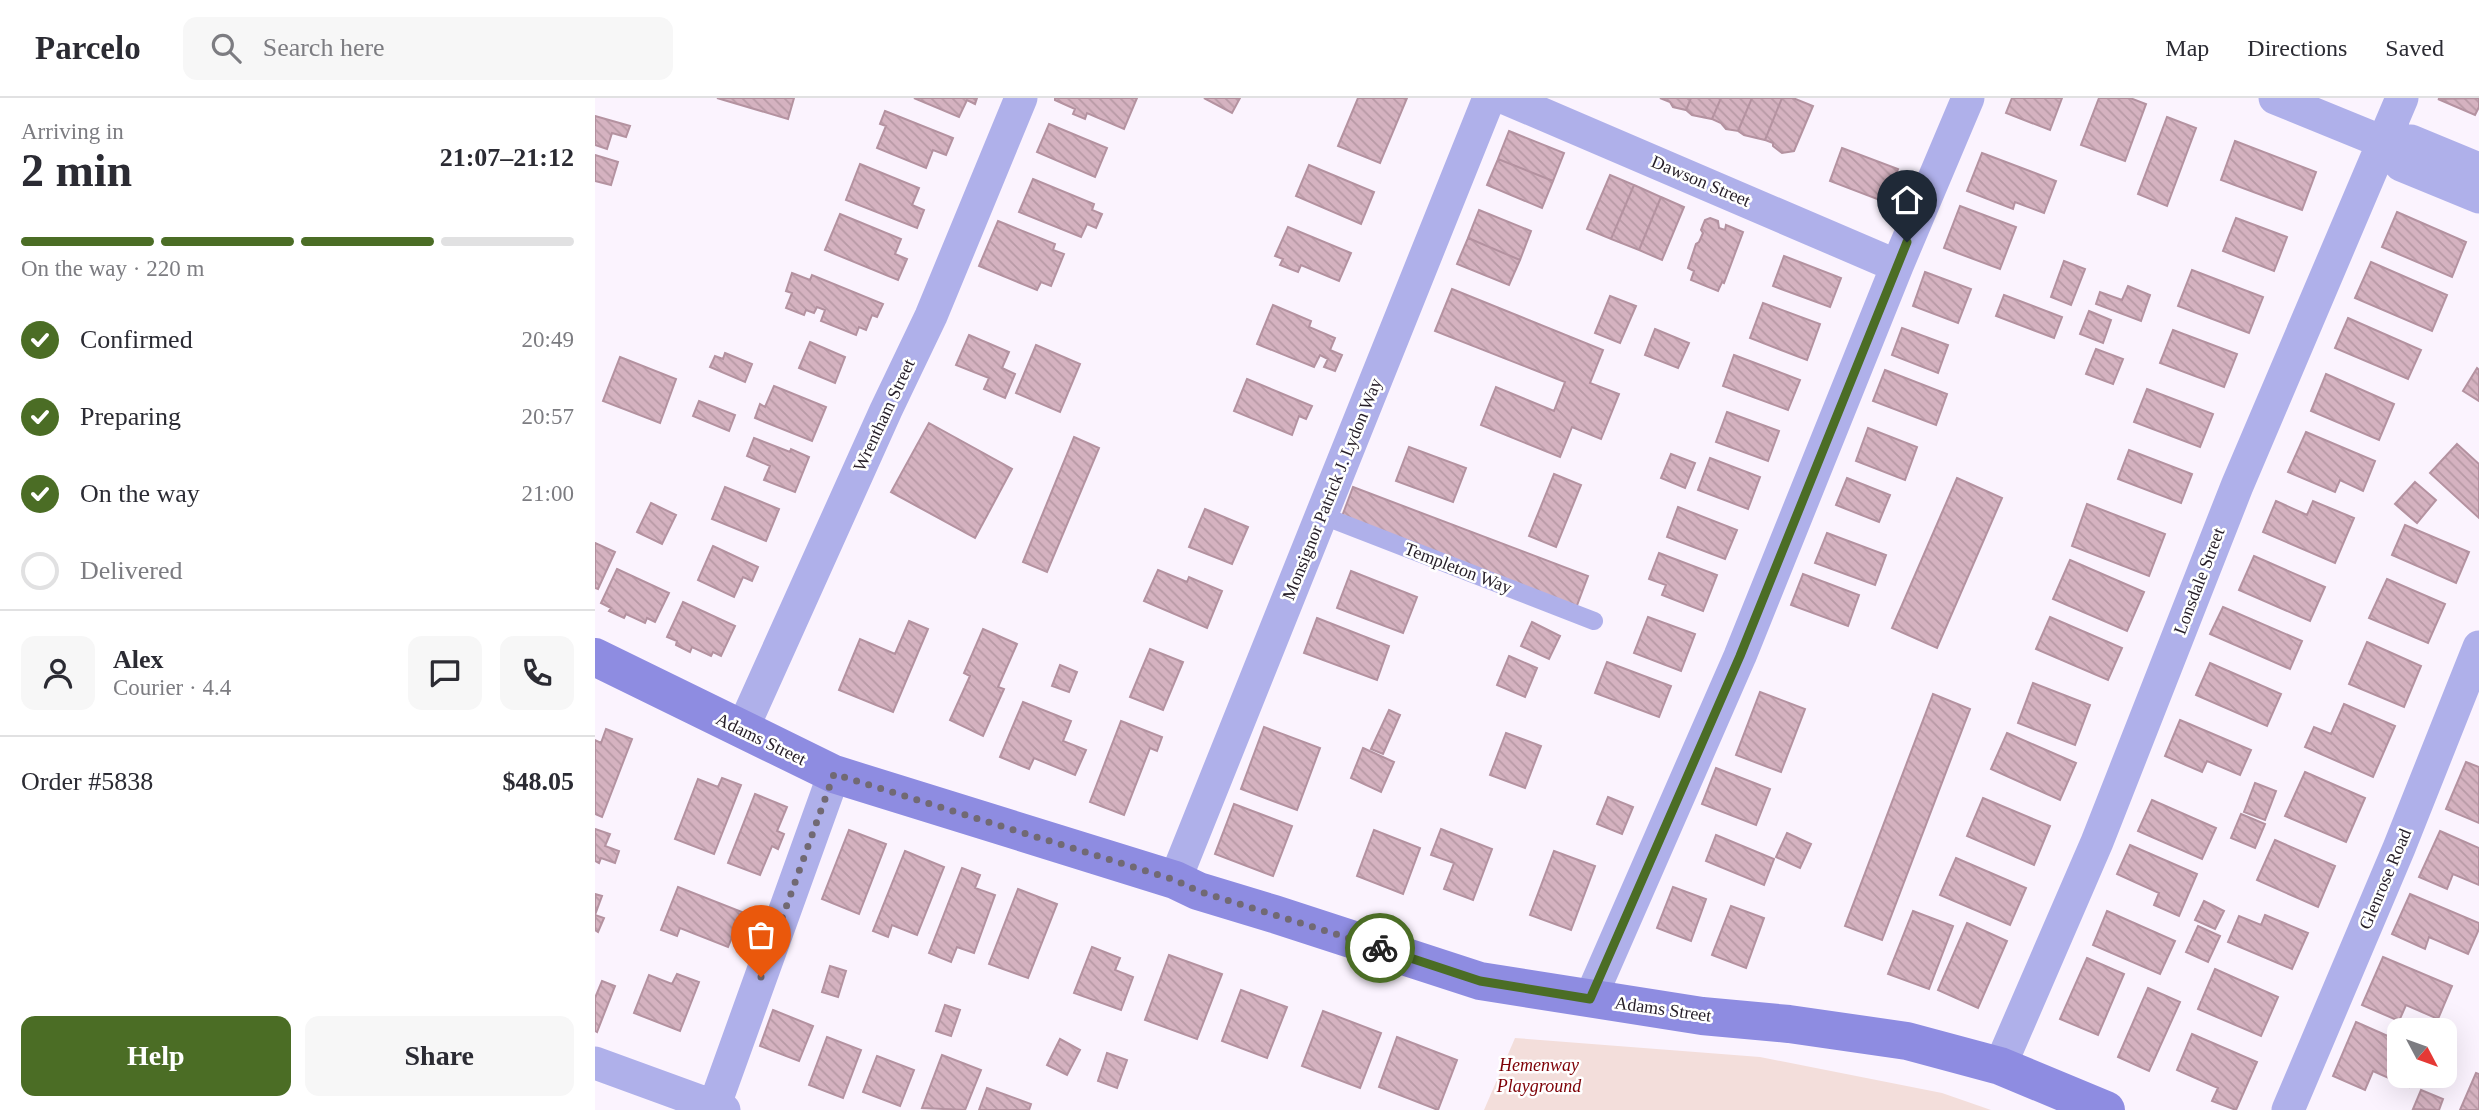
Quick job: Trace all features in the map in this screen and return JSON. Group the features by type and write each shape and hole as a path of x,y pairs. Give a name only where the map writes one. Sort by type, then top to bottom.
{"main road":[{"name":"Adams Street","path":"595,657 834,774 1175,880 1198,891 1480,981 1702,1016 1789,1024 1907,1041 2000,1066 2106,1110"}],"street":[{"name":"Wrentham Street","path":"742,730 874,435 931,316 1021,98"},
{"name":"Monsignor Patrick J. Lydon Way","path":"1175,880 1489,98"},
{"name":"Dawson Street","path":"1505,98 1897,266"},
{"path":"1590,999 1740,656 1897,266 1968,98"},
{"path":"2274,98 2383,142 2411,141 2479,169"},
{"name":"Lonsdale Street","path":"2000,1066 2097,842 2237,486 2402,98"},
{"path":"2383,142 2401,165 2479,197"},
{"name":"Glenrose Road","path":"2288,1110 2399,848 2479,647"},
{"path":"595,1063 719,1108 834,774"}],"lane":[{"name":"Templeton Way","path":"1321,515 1594,621"}],"green space":[{"name":"Hemenway Playground","path":"1515,1038 1760,1057 1942,1093 1991,1110 1484,1110"}],"building":[{"path":"717,98 794,98 788,119"},
{"path":"914,98 977,98 975,104 967,100 959,117"},
{"path":"1055,98 1137,98 1124,129 1087,113 1085,119 1073,114 1075,109"},
{"path":"1204,98 1240,98 1232,113"},
{"path":"1358,98 1407,98 1380,163 1338,146"},
{"path":"1660,98 1691,98 1686,110 1673,107 1670,102"},
{"path":"1691,98 1721,98 1712,119 1692,115 1686,110"},
{"path":"1721,98 1752,98 1738,131 1726,129 1712,119"},
{"path":"1752,98 1782,98 1765,140 1738,131"},
{"path":"1782,98 1793,98 1813,106 1794,151 1782,153 1773,143 1765,140"},
{"path":"2012,98 2062,98 2050,130 2006,113"},
{"path":"2099,98 2130,98 2146,104 2125,161 2081,145"},
{"path":"2479,98 2475,115 2438,99"},
{"path":"885,111 953,138 946,155 933,150 926,168 877,148 886,126 880,124"},
{"path":"595,116 630,126 626,137 612,133 607,149 595,145"},
{"path":"2167,117 2196,128 2167,206 2138,194"},
{"path":"1049,124 1107,148 1095,177 1037,152"},
{"path":"1509,131 1564,153 1553,181 1498,159"},
{"path":"2235,141 2316,172 2302,210 2221,180"},
{"path":"1842,148 1898,169 1885,202 1830,181"},
{"path":"1982,153 2056,181 2044,213 2015,202 2013,209 1967,191"},
{"path":"595,155 618,162 611,185 595,181"},
{"path":"1498,159 1553,181 1542,208 1487,185"},
{"path":"860,164 919,188 912,205 924,210 917,228 846,200"},
{"path":"1309,165 1374,192 1361,224 1296,196"},
{"path":"1610,175 1634,185 1611,239 1587,229"},
{"path":"1033,179 1094,204 1092,210 1102,214 1096,228 1087,224 1081,237 1019,212"},
{"path":"1634,185 1661,197 1639,250 1611,239"},
{"path":"1661,197 1684,207 1662,260 1639,250"},
{"path":"1960,206 2016,227 2000,269 1944,248"},
{"path":"1479,210 1531,231 1520,260 1468,238"},
{"path":"2397,212 2466,242 2452,277 2382,247"},
{"path":"840,214 901,239 895,254 907,259 898,280 825,250"},
{"path":"1710,218 1718,221 1719,228 1725,230 1726,225 1743,232 1724,283 1722,282 1718,291 1691,280 1694,271 1688,268 1696,244 1703,233 1701,230 1705,220"},
{"path":"2236,218 2287,237 2274,271 2223,251"},
{"path":"998,221 1055,244 1053,250 1064,254 1051,286 1041,282 1037,290 979,266"},
{"path":"1288,227 1351,253 1339,281 1301,265 1298,272 1280,265 1283,259 1275,256"},
{"path":"1468,238 1520,260 1509,285 1457,264"},
{"path":"1784,256 1841,278 1830,307 1773,286"},
{"path":"2064,261 2085,269 2071,305 2051,297"},
{"path":"2371,262 2447,295 2432,331 2355,298"},
{"path":"2192,270 2263,297 2249,333 2178,306"},
{"path":"1925,272 1971,289 1958,323 1913,306"},
{"path":"792,273 810,280 812,275 883,304 877,317 872,315 866,330 859,327 856,335 821,321 825,310 817,307 814,313 806,310 804,315 786,308 792,293 786,291"},
{"path":"2128,286 2150,295 2141,321 2096,304 2100,292 2122,300"},
{"path":"1452,289 1603,350 1590,383 1619,394 1601,439 1572,427 1560,457 1481,425 1496,387 1554,411 1565,382 1435,331"},
{"path":"2004,295 2062,317 2054,338 1996,316"},
{"path":"1610,296 1636,306 1620,343 1595,333"},
{"path":"1763,303 1820,324 1807,360 1750,338"},
{"path":"1273,305 1311,321 1309,327 1335,338 1330,350 1342,355 1335,371 1324,367 1328,359 1320,355 1314,367 1257,344"},
{"path":"2089,311 2111,320 2103,343 2080,334"},
{"path":"2348,318 2421,350 2408,379 2335,348"},
{"path":"1902,328 1948,345 1938,373 1892,355"},
{"path":"1655,329 1689,343 1678,368 1645,355"},
{"path":"2173,330 2237,354 2224,387 2160,363"},
{"path":"969,335 1009,352 1002,368 1015,374 1005,398 984,389 989,378 956,365"},
{"path":"810,342 845,357 835,383 799,368"},
{"path":"1036,345 1080,364 1060,412 1016,393"},
{"path":"2096,349 2123,359 2113,384 2086,374"},
{"path":"725,353 752,364 745,382 710,367 715,356 723,359"},
{"path":"1734,355 1800,380 1788,410 1723,386"},
{"path":"620,357 676,379 660,423 603,401"},
{"path":"2477,368 2479,370 2479,401 2463,391"},
{"path":"1885,370 1947,394 1936,425 1873,401"},
{"path":"2326,374 2394,404 2379,440 2311,411"},
{"path":"1247,379 1312,406 1306,419 1299,416 1292,435 1234,411"},
{"path":"774,386 826,407 812,441 755,418 760,404 765,407"},
{"path":"2147,389 2213,414 2200,447 2134,422"},
{"path":"699,401 735,415 729,431 693,416"},
{"path":"1727,412 1779,431 1768,461 1716,442"},
{"path":"929,423 1012,469 975,538 891,492"},
{"path":"1868,428 1917,447 1905,480 1856,461"},
{"path":"2306,432 2375,461 2363,491 2340,480 2335,492 2288,472"},
{"path":"1074,437 1099,448 1047,572 1023,562"},
{"path":"754,438 809,457 795,492 764,480 770,466 747,456"},
{"path":"2457,444 2479,464 2479,518 2430,473"},
{"path":"1409,447 1466,468 1453,502 1396,481"},
{"path":"2129,450 2192,474 2181,503 2118,479"},
{"path":"1671,454 1695,463 1685,488 1661,478"},
{"path":"1710,458 1760,477 1748,509 1698,490"},
{"path":"1554,474 1581,485 1556,547 1529,536"},
{"path":"1847,478 1890,495 1879,522 1836,505"},
{"path":"1957,478 2002,498 1937,648 1892,628"},
{"path":"2415,482 2436,500 2417,523 2395,504"},
{"path":"725,487 779,509 766,541 712,519"},
{"path":"1353,487 1588,576 1573,616 1338,527"},
{"path":"2276,501 2307,515 2313,501 2354,518 2335,563 2263,532"},
{"path":"651,503 676,515 662,544 637,532"},
{"path":"2087,504 2165,534 2149,576 2072,546"},
{"path":"1678,507 1737,530 1725,559 1667,537"},
{"path":"1205,509 1248,527 1232,564 1189,547"},
{"path":"2405,525 2469,552 2456,583 2392,555"},
{"path":"1827,533 1886,555 1875,585 1815,563"},
{"path":"595,543 615,552 598,589 595,588"},
{"path":"713,546 758,567 752,581 743,577 734,597 698,580"},
{"path":"1659,553 1717,575 1703,611 1662,595 1666,585 1649,579"},
{"path":"2254,556 2325,587 2310,621 2239,590"},
{"path":"2070,560 2144,592 2127,631 2053,599"},
{"path":"617,569 669,593 655,622 647,618 645,623 626,614 624,618 609,611 611,608 601,603"},
{"path":"1158,570 1187,582 1189,577 1222,591 1207,628 1144,601"},
{"path":"1351,571 1417,597 1403,633 1337,608"},
{"path":"1803,574 1859,595 1848,626 1791,605"},
{"path":"2387,579 2445,604 2428,643 2369,618"},
{"path":"683,602 735,626 721,656 713,652 711,656 692,647 690,652 676,645 677,641 667,637"},
{"path":"2223,607 2302,641 2290,669 2210,634"},
{"path":"1648,617 1695,634 1681,671 1634,653"},
{"path":"2050,617 2122,648 2108,680 2036,649"},
{"path":"1317,618 1389,646 1377,680 1304,653"},
{"path":"909,621 928,629 893,712 839,690 860,639 895,654"},
{"path":"1532,622 1560,636 1549,659 1521,646"},
{"path":"983,629 1017,644 998,687 1004,689 983,736 950,720 970,676 964,673"},
{"path":"2367,642 2421,666 2404,707 2349,684"},
{"path":"1150,649 1183,662 1163,710 1130,697"},
{"path":"1509,656 1537,668 1525,697 1497,685"},
{"path":"1607,662 1671,686 1659,717 1595,693"},
{"path":"2210,663 2281,694 2267,726 2196,695"},
{"path":"1060,665 1077,672 1069,692 1052,686"},
{"path":"2033,683 2090,705 2075,745 2018,723"},
{"path":"1760,692 1805,709 1781,772 1736,755"},
{"path":"1933,694 1970,709 1882,940 1845,926"},
{"path":"1023,702 1071,721 1063,741 1086,750 1075,775 1034,758 1029,769 1000,757"},
{"path":"2344,704 2395,726 2373,777 2305,747 2314,727 2331,734"},
{"path":"1389,710 1400,715 1383,754 1371,749"},
{"path":"2180,720 2251,750 2240,775 2207,761 2202,772 2165,756"},
{"path":"1121,721 1162,737 1157,751 1150,748 1124,815 1090,802"},
{"path":"1264,727 1320,748 1297,810 1241,789"},
{"path":"606,729 632,739 602,817 595,814 595,740 601,743"},
{"path":"1506,733 1541,746 1525,788 1490,775"},
{"path":"2007,733 2076,763 2060,800 1991,769"},
{"path":"1363,748 1394,762 1381,792 1351,778"},
{"path":"2466,762 2479,767 2479,823 2446,809"},
{"path":"1716,768 1770,789 1756,825 1702,804"},
{"path":"2305,772 2365,798 2346,842 2285,816"},
{"path":"722,778 741,785 714,854 675,839 698,779 718,787"},
{"path":"2255,783 2276,791 2265,820 2244,812"},
{"path":"755,794 787,807 777,831 784,834 778,849 772,846 760,875 728,863"},
{"path":"1608,797 1633,807 1622,834 1597,824"},
{"path":"1983,798 2050,826 2034,865 1967,836"},
{"path":"2152,800 2216,828 2202,859 2138,831"},
{"path":"1234,804 1292,826 1273,876 1215,854"},
{"path":"2241,814 2265,824 2255,848 2231,838"},
{"path":"595,829 610,834 605,846 619,851 615,863 601,858 599,863 595,861"},
{"path":"1441,829 1492,849 1473,900 1444,889 1454,863 1431,855"},
{"path":"849,830 886,844 859,914 822,899"},
{"path":"1374,830 1420,848 1403,894 1357,876"},
{"path":"2440,831 2479,848 2479,885 2453,874 2447,889 2419,877"},
{"path":"1787,833 1811,844 1800,868 1776,857"},
{"path":"1716,835 1774,859 1764,885 1706,861"},
{"path":"2275,840 2335,866 2318,907 2257,880"},
{"path":"2130,845 2197,874 2179,916 2154,905 2159,893 2117,874"},
{"path":"905,851 944,867 917,935 892,925 888,937 873,931"},
{"path":"1554,851 1595,866 1571,930 1530,915"},
{"path":"1956,858 2026,888 2010,925 1940,895"},
{"path":"962,868 980,875 975,888 995,895 974,953 957,947 951,962 929,953"},
{"path":"678,887 742,912 728,947 680,928 677,936 661,930"},
{"path":"1673,887 1706,899 1691,941 1657,928"},
{"path":"1018,889 1057,904 1028,978 989,964"},
{"path":"595,894 602,896 595,915"},
{"path":"2410,894 2479,923 2468,954 2429,937 2425,949 2392,934"},
{"path":"2204,901 2224,911 2215,929 2195,920"},
{"path":"1731,906 1764,918 1746,968 1712,955"},
{"path":"1913,911 1953,926 1929,989 1888,974"},
{"path":"2107,911 2175,941 2160,974 2093,945"},
{"path":"595,915 604,918 598,932 595,930"},
{"path":"2265,915 2308,933 2292,969 2228,942 2239,916 2261,925"},
{"path":"1967,923 2007,941 1978,1008 1938,990"},
{"path":"2198,926 2220,936 2208,962 2186,952"},
{"path":"1092,947 1120,958 1115,970 1133,977 1121,1010 1074,993"},
{"path":"1169,955 1222,974 1197,1039 1145,1020"},
{"path":"2383,957 2452,986 2438,1018 2406,1005 2400,1018 2392,1018 2362,1005"},
{"path":"2087,958 2124,974 2098,1035 2060,1019"},
{"path":"830,966 846,971 838,997 822,992"},
{"path":"2215,969 2278,997 2261,1036 2198,1009"},
{"path":"677,974 699,982 680,1031 634,1013 649,975 672,984"},
{"path":"602,981 615,986 597,1032 595,998"},
{"path":"2148,988 2180,1002 2149,1071 2118,1057"},
{"path":"1241,990 1287,1007 1267,1058 1222,1041"},
{"path":"945,1005 960,1010 951,1036 936,1031"},
{"path":"773,1010 813,1026 799,1061 760,1046"},
{"path":"1323,1011 1381,1033 1360,1088 1302,1066"},
{"path":"2356,1022 2387,1036 2387,1077 2373,1071 2365,1090 2333,1076"},
{"path":"2192,1034 2257,1062 2236,1110 2212,1101 2218,1088 2177,1070"},
{"path":"827,1037 861,1050 843,1098 809,1085"},
{"path":"1397,1037 1457,1060 1438,1110 1379,1087"},
{"path":"1060,1039 1080,1050 1067,1075 1047,1065"},
{"path":"1107,1053 1127,1060 1117,1088 1098,1081"},
{"path":"942,1055 981,1070 965,1110 922,1108"},
{"path":"877,1056 914,1070 900,1106 863,1092"},
{"path":"2476,1073 2479,1074 2479,1110 2460,1110"},
{"path":"987,1088 1031,1104 1029,1110 979,1110"},
{"path":"2421,1090 2443,1099 2439,1110 2413,1109"}],"way so far":[{"path":"761,977 834,774 1175,880 1198,891 1380,948"}],"route":[{"path":"1380,948 1480,981 1590,999 1740,656 1907,242"}]}
